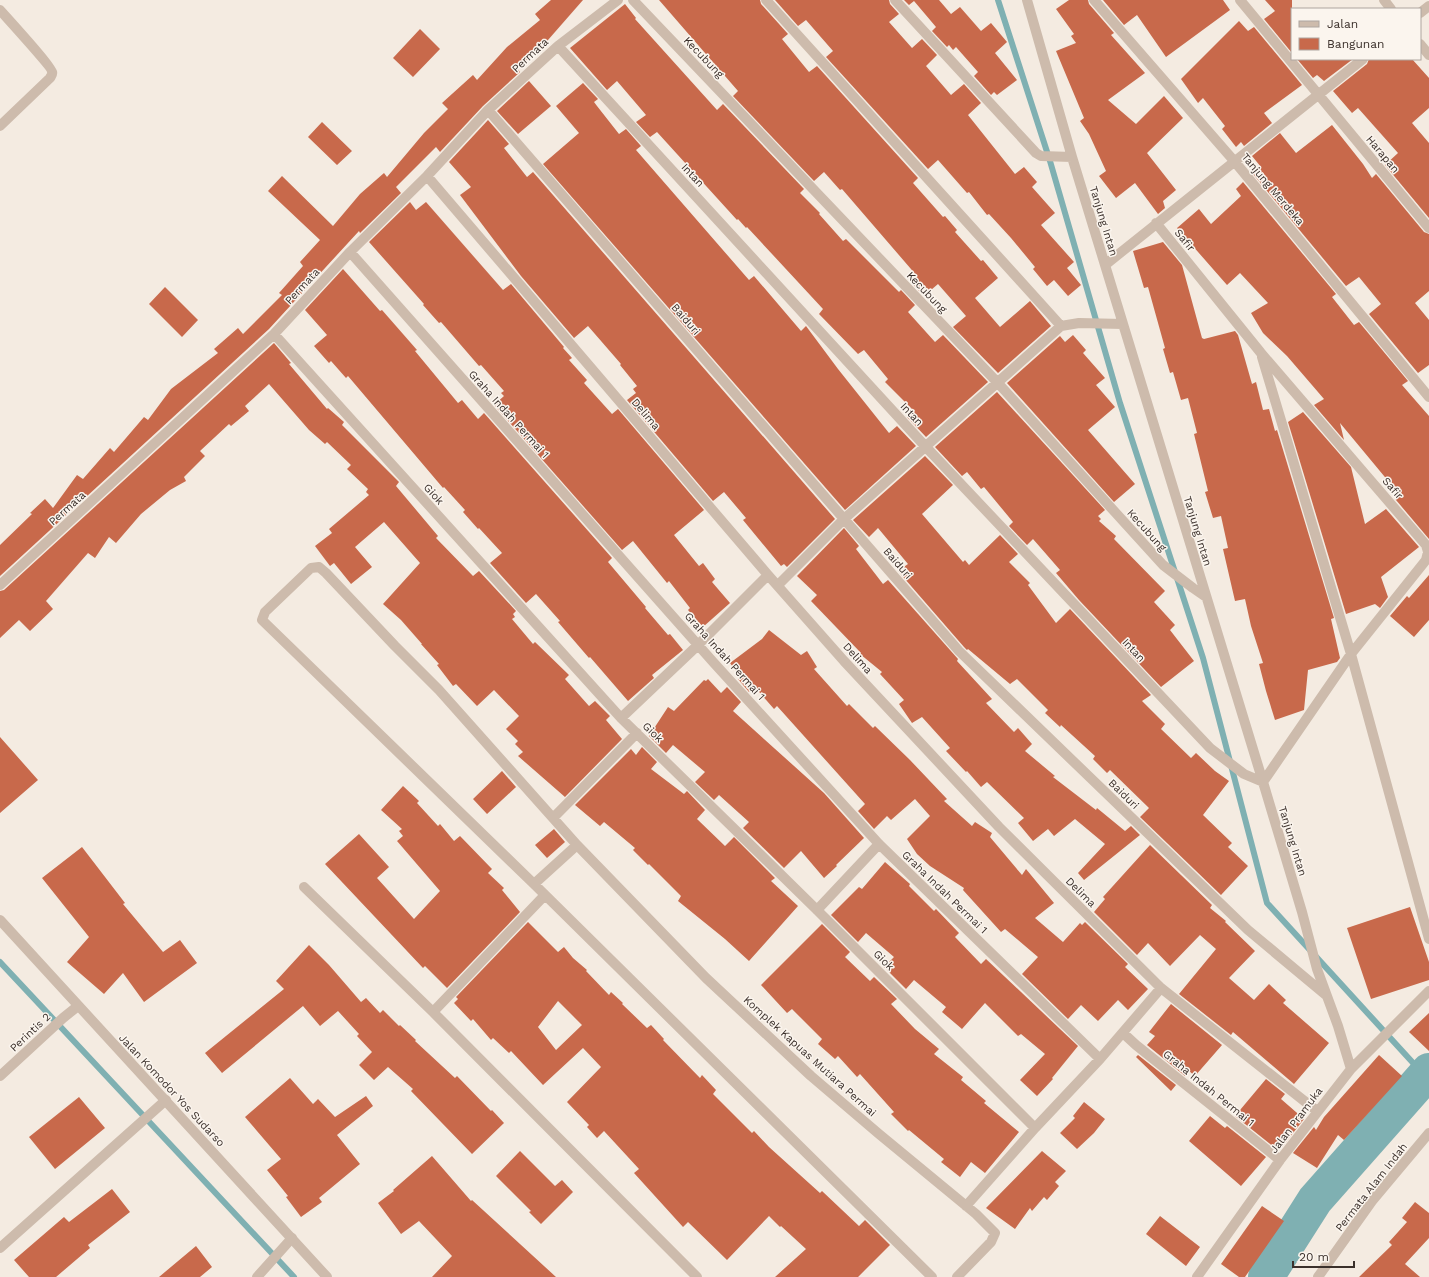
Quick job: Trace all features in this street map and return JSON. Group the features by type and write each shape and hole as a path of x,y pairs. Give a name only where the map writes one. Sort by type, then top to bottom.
{"street":[{"name":"Permata","path":"0,585 274,334 350,252 427,176 488,110 558,46 618,0"},
{"name":"Kecubung","path":"634,0 997,382 1163,565 1206,597"},
{"path":"766,0 1061,326"},
{"path":"895,0 1036,153 1041,156 1060,158 1072,157"},
{"name":"Tanjung Intan","path":"1027,0 1072,157 1302,912 1317,969 1338,1026 1351,1069"},
{"name":"Tanjung Merdeka","path":"1094,0 1235,162 1429,397"},
{"name":"Harapan","path":"1240,0 1429,228"},
{"path":"1384,0 1390,8"},
{"path":"1421,12 1429,6"},
{"path":"0,10 53,74 0,126"},
{"path":"1421,45 1429,55"},
{"name":"Intan","path":"558,46 925,446 1210,748 1244,774 1263,782"},
{"path":"1105,265 1362,60"},
{"name":"Baiduri","path":"488,110 959,651 1248,930 1326,993"},
{"name":"Delima","path":"427,176 768,575 844,661 999,826 1161,988 1317,1111"},
{"name":"Safir","path":"1156,223 1261,353 1426,545 1428,552 1426,560 1351,654 1263,782"},
{"name":"Graha Indah Permai 1","path":"350,252 698,645 879,844 1100,1059"},
{"path":"778,585 844,519 1061,326 1079,323 1106,325 1123,324"},
{"name":"Giok","path":"274,334 621,718 817,910 1035,1128"},
{"path":"1261,353 1351,654 1429,939"},
{"name":"Komplek Kapuas Mutiara Permai","path":"534,884 262,620 265,612 310,568 319,567 326,573 439,690 577,845 706,978 811,1076 966,1206 995,1233 991,1242 957,1277"},
{"path":"621,718 698,645 768,575"},
{"path":"553,818 637,734"},
{"path":"817,910 879,844"},
{"path":"577,845 534,884 544,896 932,1277"},
{"path":"304,887 433,1012 697,1277"},
{"path":"433,1012 544,896"},
{"name":"Jalan Komodor Yos Sudarso","path":"2,924 166,1100 327,1277"},
{"path":"966,1206 1035,1128 1100,1059 1161,988"},
{"name":"Jalan Pramuka","path":"1197,1277 1280,1160 1351,1069 1429,991"},
{"name":"Perintis 2","path":"0,1076 78,1006"},
{"name":"Graha Indah Permai 1","path":"1123,1033 1280,1160"},
{"path":"0,1248 166,1100"},
{"name":"Permata Alam Indah","path":"1318,1277 1372,1201 1429,1132"},
{"path":"257,1277 292,1238"}],"building":[{"path":"551,0 583,0 541,48 517,68 520,72 483,106 440,152 436,147 396,187 401,193 360,233 359,231 269,329 0,576 0,545 32,514 30,513 45,499 53,508 77,475 83,479 110,448 114,452 144,417 148,420 171,389 218,353 214,349 238,328 243,334 282,295 279,293 303,266 300,262 320,240 268,191 282,176 333,226 360,194 384,173 387,177 424,133 448,109 442,103 473,75 477,80 507,47 540,20 535,14"},
{"path":"659,0 760,0 761,4 788,34 782,39 809,72 817,66 918,178 913,183 943,217 945,216 957,230 955,232 981,261 983,260 998,278 975,298 1000,327 1030,301 1051,326 998,373 953,327 966,316 938,284 924,296 910,281 917,276 842,189 840,190 824,172 814,181 733,96 738,91"},
{"path":"775,0 889,0 890,4 899,14 889,22 912,48 922,39 937,55 926,66 951,95 964,84 981,103 968,115 1015,174 1024,167 1037,182 1032,187 1055,213 1041,225 1074,262 1067,268 1081,285 1068,296 1054,280 1047,286 1033,269 1035,267 1011,238 989,214 987,215 969,192 967,193 938,160 928,169 826,57 833,51 806,20 798,26"},
{"path":"904,0 939,0 951,14 960,7 981,31 991,23 1007,42 995,53 1017,80 997,95 994,92 991,95 974,76 978,72 956,47 953,50 949,45 947,47 932,31 936,27 914,1 909,5"},
{"path":"1069,0 1088,0 1089,4 1114,33 1111,35 1145,73 1108,100 1136,124 1164,96 1183,118 1147,153 1176,190 1163,201 1165,208 1158,214 1135,183 1116,198 1099,176 1106,171 1089,134 1080,121 1084,118 1056,51 1076,43 1071,36 1074,34 1056,9"},
{"path":"1103,0 1223,0 1230,10 1166,57 1137,15 1124,25"},
{"path":"1265,0 1292,0 1291,52 1264,19 1275,11"},
{"path":"625,4 636,18 635,19 717,110 723,104 804,189 800,193 820,213 819,214 843,241 846,239 899,292 901,290 915,305 908,312 935,342 943,335 988,382 926,437 907,417 914,411 885,382 888,379 864,350 858,354 819,314 823,309 747,227 746,228 738,219 737,220 657,132 650,137 636,122 646,115 617,81 607,90 570,48"},
{"path":"1239,21 1248,31 1254,27 1302,85 1264,113 1272,123 1244,146 1241,142 1236,147 1222,129 1225,126 1203,98 1198,103 1181,79"},
{"path":"420,29 440,49 413,77 393,58"},
{"path":"1298,60 1352,60 1324,81 1317,75 1313,78"},
{"path":"1369,60 1413,60 1429,78 1429,108 1412,123 1429,143 1429,218 1385,165 1398,153 1358,108 1352,113 1333,91 1367,64"},
{"path":"529,81 551,106 518,134 497,111"},
{"path":"583,83 598,99 594,102 619,134 626,129 641,146 636,150 749,280 754,276 801,331 806,326 889,433 897,426 916,446 845,510 543,164 579,133 556,106"},
{"path":"488,120 509,144 504,148 527,177 533,172 835,519 787,567 784,564 781,566 743,520 746,518 724,492 713,501 627,400 636,393 633,389 637,386 620,365 621,364 588,326 574,338 521,276 460,195 471,187 449,162"},
{"path":"322,122 352,151 337,165 308,137"},
{"path":"1332,125 1363,164 1372,178 1376,174 1424,232 1429,234 1429,291 1415,303 1429,320 1429,365 1418,373 1369,314 1381,304 1359,277 1346,286 1253,174 1261,167 1252,156 1280,133 1296,153"},
{"path":"1243,182 1336,294 1332,297 1354,325 1359,322 1408,381 1402,385 1429,416 1429,539 1396,500 1394,488 1340,423 1344,440 1314,405 1324,399 1287,356 1263,333 1251,313 1268,303 1240,273 1227,285 1177,228 1199,209 1211,224 1241,196 1236,189"},
{"path":"410,202 416,210 426,202 503,290 511,284 564,347 563,348 572,358 569,360 587,380 584,383 612,414 618,409 704,510 674,535 699,566 703,563 715,579 712,582 730,603 703,627 688,610 690,608 669,581 667,583 633,541 622,550 494,405 504,396 501,393 504,391 481,365 479,366 441,322 439,323 369,242"},
{"path":"1163,242 1182,265 1202,338 1204,339 1235,331 1238,335 1252,384 1256,382 1263,410 1269,409 1275,431 1277,430 1334,618 1331,619 1340,658 1337,662 1308,670 1304,710 1275,720 1259,664 1263,663 1251,626 1245,599 1235,601 1223,549 1228,548 1221,516 1213,518 1205,492 1208,491 1194,434 1197,433 1188,398 1181,400 1173,372 1170,373 1163,349 1165,348 1148,287 1144,288 1133,251"},
{"path":"343,269 417,350 415,351 458,403 462,400 478,419 484,413 612,558 608,562 668,635 670,634 683,650 652,675 654,678 628,701 558,622 560,621 536,594 526,603 490,563 502,553 463,512 465,510 444,487 443,488 348,376 346,378 331,361 329,363 314,346 327,335 305,310"},
{"path":"165,287 198,320 182,337 149,304"},
{"path":"1073,335 1086,350 1083,353 1105,378 1096,385 1115,407 1088,430 1135,484 1114,502 1007,383 1060,336 1065,342"},
{"path":"274,343 291,363 289,364 327,409 328,408 344,422 342,425 399,482 396,486 438,536 436,538 473,576 479,571 516,611 513,614 515,617 512,619 533,644 535,642 569,675 565,679 589,706 595,701 610,716 606,720 622,739 565,797 518,756 523,752 515,744 518,741 506,729 519,716 494,690 477,706 456,684 453,686 437,665 439,664 422,644 401,620 383,604 420,563 384,522 355,547 372,567 351,584 334,563 330,566 315,546 332,533 329,529 369,495 366,492 368,489 347,469 351,465 327,442 325,444 309,430 269,384 245,406 249,411 231,426 229,424 200,451 205,456 184,477 186,481 170,490 141,514 116,543 109,537 95,558 88,553 46,601 53,609 30,631 19,620 0,638 0,591 4,590"},
{"path":"997,392 1105,510 1098,516 1101,519 1099,521 1116,536 1114,539 1165,591 1154,602 1175,625 1170,630 1194,661 1161,687 1079,600 1056,573 1060,570 1033,539 1027,545 1009,526 1013,522 984,487 981,489 967,472 962,476 935,447"},
{"path":"1303,412 1351,467 1365,524 1386,509 1419,547 1381,577 1388,597 1380,608 1375,604 1346,614 1288,422"},
{"path":"925,456 953,485 922,514 963,562 965,560 969,565 1000,535 1018,554 1009,562 1030,583 1028,585 1056,623 1070,609 1151,695 1142,701 1165,724 1161,729 1191,758 1196,753 1215,771 1229,781 1203,815 1232,843 1228,847 1248,866 1221,895 1140,817 1149,808 1110,770 1107,773 1093,759 1095,756 1061,725 1060,727 1045,713 1048,710 1017,679 1010,684 964,647 898,571 908,564 878,528 869,537 853,520"},
{"path":"844,528 859,546 856,549 883,584 888,580 958,659 957,661 992,699 986,703 1014,732 1018,728 1032,744 1025,751 1055,776 1053,777 1096,810 1097,808 1125,831 1131,826 1140,835 1084,880 1078,873 1105,844 1075,819 1054,836 1048,829 1033,841 1018,823 1024,818 987,782 981,787 946,751 950,748 922,717 912,723 899,704 904,700 880,674 882,672 860,654 861,653 811,601 817,595 797,576"},
{"path":"1429,575 1429,620 1414,637 1390,616 1407,596 1409,598"},
{"path":"769,630 801,655 807,651 817,667 814,669 847,706 849,704 873,728 875,726 947,799 944,801 972,826 975,822 992,833 990,837 1022,875 1026,869 1054,903 1035,918 1063,942 1080,923 1082,925 1085,922 1128,964 1125,967 1148,989 1128,1010 1118,1000 1098,1021 1081,1005 1068,1019 1022,974 1038,957 1005,929 1001,932 963,890 964,888 930,866 917,854 907,839 930,816 915,799 891,820 887,816 874,829 858,811 865,804 777,706 774,709 754,686 749,692 738,679 740,677 730,663 762,639"},
{"path":"708,679 721,693 727,687 741,702 733,711 824,793 864,838 824,878 801,851 784,868 743,828 749,822 719,795 714,800 695,782 705,772 673,745 666,753 649,736 668,707 674,711 704,680 706,681"},
{"path":"0,737 38,780 0,813"},
{"path":"642,747 657,762 651,769 684,794 687,791 705,810 697,819 725,846 734,837 775,878 771,881 798,906 749,961 725,939 678,901 681,896 633,850 635,848 604,822 600,826 575,805 631,749 636,755"},
{"path":"502,771 516,787 487,814 473,799"},
{"path":"403,786 419,801 417,803 438,826 440,824 454,841 460,836 492,869 488,873 504,888 502,890 520,912 447,988 425,966 423,968 325,864 359,834 389,867 377,878 414,919 440,891 397,841 403,836 399,831 402,829 381,810"},
{"path":"554,829 565,842 547,858 535,845"},
{"path":"1150,845 1212,905 1210,908 1226,921 1225,922 1255,951 1229,978 1254,1000 1269,984 1286,1000 1283,1003 1329,1043 1294,1084 1233,1032 1231,1035 1179,994 1216,949 1200,935 1170,966 1148,943 1137,955 1094,912 1105,899 1103,897"},
{"path":"82,847 125,903 123,904 163,952 180,940 197,963 144,1002 123,973 104,994 67,962 89,937 42,878"},
{"path":"885,862 910,884 909,886 934,911 936,909 959,933 955,937 981,964 986,959 1078,1046 1052,1078 1053,1079 1037,1096 1020,1080 1045,1054 1021,1034 1018,1036 985,1003 962,1029 942,1012 946,1007 914,980 906,989 884,967 894,957 866,933 858,942 831,915 859,887 862,889"},
{"path":"1410,907 1429,962 1429,980 1371,999 1347,928"},
{"path":"528,922 558,952 564,947 609,995 611,992 647,1028 651,1025 664,1039 663,1040 700,1078 702,1075 716,1090 713,1094 752,1133 754,1131 769,1147 820,1193 822,1191 859,1226 865,1220 890,1245 858,1277 775,1277 806,1249 769,1216 727,1260 688,1222 683,1227 634,1173 639,1169 604,1131 597,1138 587,1127 589,1125 567,1102 601,1067 583,1048 543,1085 511,1051 509,1053 493,1038 491,1040 473,1019 471,1021 454,1003 458,999 456,997","holes":["558,1001 582,1025 556,1050 538,1027"]},
{"path":"822,924 850,952 845,957 870,981 874,977 897,999 891,1004 915,1029 939,1049 934,1054 963,1077 961,1080 986,1101 984,1103 1019,1132 985,1173 971,1162 960,1177 941,1162 944,1159 909,1130 908,1131 891,1114 894,1112 860,1074 857,1077 838,1056 835,1059 818,1044 822,1039 792,1009 787,1013 761,985"},
{"path":"309,945 329,965 361,1002 366,998 380,1013 383,1010 455,1078 457,1076 504,1123 472,1154 411,1091 413,1089 388,1067 374,1080 359,1065 372,1052 357,1036 359,1034 338,1011 320,1026 303,1006 222,1073 205,1053 284,989 276,981"},
{"path":"1171,1004 1222,1045 1195,1076 1189,1071 1185,1076 1147,1045 1155,1036 1149,1032"},
{"path":"1429,1013 1429,1051 1409,1032"},
{"path":"1138,1055 1176,1085 1171,1091 1136,1057"},
{"path":"1379,1055 1402,1076 1344,1140 1338,1135 1317,1168 1293,1153 1314,1127 1316,1130 1324,1117"},
{"path":"290,1078 313,1104 318,1099 335,1117 366,1096 373,1106 337,1135 360,1164 319,1198 322,1202 301,1217 286,1197 288,1196 267,1170 281,1159 245,1117"},
{"path":"1266,1079 1285,1094 1281,1099 1304,1119 1282,1147 1277,1143 1274,1147 1235,1116"},
{"path":"79,1097 105,1128 55,1169 29,1137"},
{"path":"1084,1102 1105,1119 1094,1133 1077,1149 1060,1133 1075,1118 1073,1116"},
{"path":"1210,1116 1225,1128 1227,1126 1266,1157 1241,1186 1189,1141"},
{"path":"520,1151 555,1186 562,1180 573,1192 541,1224 529,1212 531,1211 496,1176"},
{"path":"1042,1151 1066,1171 1055,1182 1059,1186 1047,1200 1044,1197 1032,1211 1030,1208 1015,1229 986,1208"},
{"path":"432,1156 471,1201 472,1200 556,1277 432,1277 452,1256 419,1221 401,1234 378,1203 394,1191 393,1190"},
{"path":"112,1189 130,1212 88,1245 90,1248 56,1277 29,1277 14,1260 64,1217 69,1222"},
{"path":"1415,1202 1429,1213 1429,1238 1405,1264 1420,1277 1359,1277 1392,1245 1389,1242 1407,1222 1402,1218"},
{"path":"1262,1206 1284,1221 1245,1277 1239,1277 1221,1264"},
{"path":"1160,1216 1200,1247 1186,1266 1146,1234"},
{"path":"196,1246 212,1267 200,1277 159,1277"}],"waterway":[{"path":"998,0 1050,161 1120,403 1203,658 1267,903 1425,1076"},
{"path":"0,962 294,1277"},
{"path":"1266,1277 1315,1200 1429,1071"}]}
